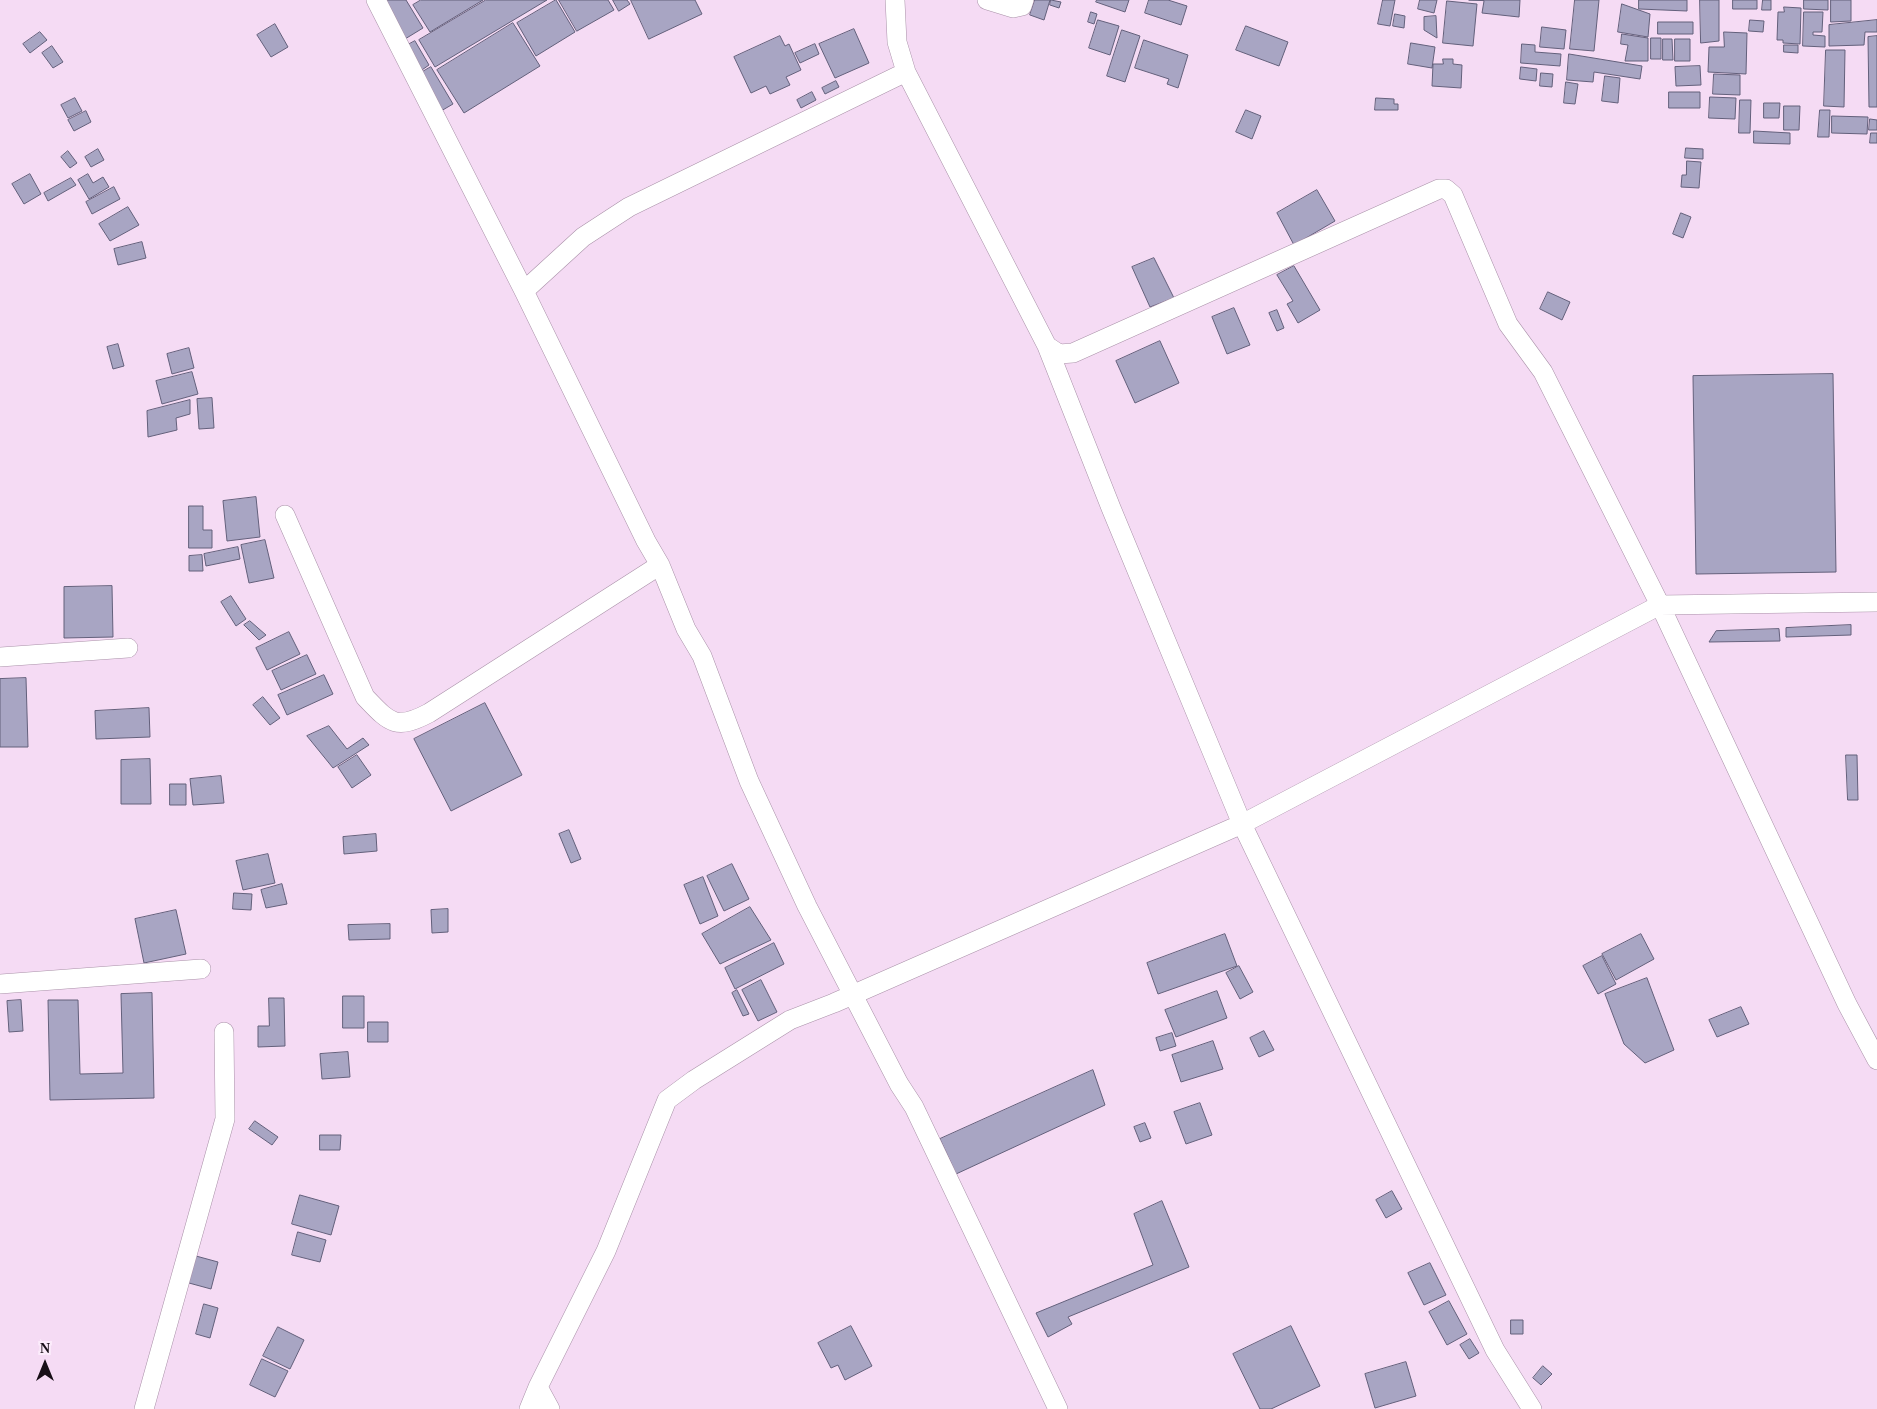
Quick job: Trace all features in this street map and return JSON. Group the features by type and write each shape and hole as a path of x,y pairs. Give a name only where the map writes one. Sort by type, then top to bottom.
{"street":[{"path":"376,0 524,291 646,541 660,565 686,630 702,656 750,781 807,906 899,1084 914,1108 1058,1409"},
{"path":"895,0 897,42 906,72 1047,346 1111,508 1242,824 1495,1350 1532,1409"},
{"path":"988,0 1013,8 1022,6 1024,0"},
{"path":"524,291 583,237 629,207 906,72"},
{"path":"1047,346 1059,354 1073,353 1439,189 1446,189 1453,195 1508,324 1543,372 1660,605 1843,996 1877,1060"},
{"path":"285,515 365,697 385,718 398,723 414,721 429,712 660,565"},
{"path":"529,1409 538,1387 606,1251 668,1100 694,1080 790,1020 1242,824 1660,605 1877,602"},
{"path":"0,656 128,648"},
{"path":"0,984 202,969"},
{"path":"144,1409 225,1119 224,1032"},
{"path":"538,1387 550,1409"}],"building":[{"path":"381,0 406,0 423,28 405,39"},
{"path":"421,0 483,0 430,32 413,5"},
{"path":"486,0 547,0 435,67 419,40"},
{"path":"556,0 575,32 536,56 517,23"},
{"path":"559,0 608,0 614,10 577,31"},
{"path":"613,0 627,0 630,4 619,11"},
{"path":"631,0 695,0 702,14 649,39"},
{"path":"1035,0 1050,0 1044,20 1030,15"},
{"path":"1051,0 1061,2 1059,8 1050,5"},
{"path":"1097,0 1129,0 1125,12 1096,2"},
{"path":"1149,0 1168,0 1187,6 1181,25 1145,13"},
{"path":"1383,0 1395,0 1390,26 1378,24"},
{"path":"1420,0 1437,0 1434,13 1418,9"},
{"path":"1469,0 1520,0 1519,17 1482,13 1484,1"},
{"path":"1575,0 1599,0 1594,51 1570,49"},
{"path":"1639,0 1687,0 1687,11 1639,9"},
{"path":"1700,0 1719,0 1719,41 1701,43"},
{"path":"1733,0 1757,0 1757,9 1733,9"},
{"path":"1763,0 1771,0 1771,10 1762,10"},
{"path":"1804,0 1828,0 1828,10 1804,9"},
{"path":"1831,0 1851,0 1851,21 1831,22"},
{"path":"1447,1 1477,4 1473,46 1443,43"},
{"path":"1622,4 1650,14 1648,37 1618,32"},
{"path":"1784,7 1801,8 1800,44 1783,43 1783,40 1777,40 1778,12 1784,12"},
{"path":"1091,12 1097,14 1094,24 1088,22"},
{"path":"1804,12 1823,12 1822,32 1813,32 1813,35 1825,36 1825,47 1803,46"},
{"path":"1395,14 1405,16 1404,28 1393,26"},
{"path":"1436,16 1437,38 1424,30 1424,17"},
{"path":"1098,20 1119,26 1110,55 1089,48"},
{"path":"1750,20 1764,21 1763,32 1749,31"},
{"path":"1877,20 1877,32 1865,32 1864,45 1829,46 1829,25"},
{"path":"1658,22 1693,22 1693,34 1658,34"},
{"path":"513,23 540,66 464,113 437,70"},
{"path":"275,24 288,47 271,57 257,35"},
{"path":"1246,26 1288,42 1279,66 1236,50"},
{"path":"1542,27 1566,30 1564,49 1540,47"},
{"path":"854,29 869,63 835,78 819,44"},
{"path":"1122,30 1140,36 1125,82 1107,76"},
{"path":"40,32 47,40 30,53 23,44"},
{"path":"1724,32 1747,33 1746,74 1708,72 1709,47 1724,47"},
{"path":"1622,34 1648,38 1648,61 1625,61 1628,45 1621,44"},
{"path":"780,36 785,46 789,44 801,70 786,77 790,85 770,94 766,86 751,93 734,57"},
{"path":"1877,36 1877,107 1869,107 1868,37"},
{"path":"1651,38 1661,38 1661,59 1651,59"},
{"path":"1663,39 1672,39 1673,60 1663,60"},
{"path":"1675,39 1690,39 1690,61 1675,61"},
{"path":"1144,40 1188,55 1178,88 1167,84 1169,79 1135,68"},
{"path":"415,41 429,65 419,72 404,47"},
{"path":"1411,43 1435,47 1432,68 1408,64"},
{"path":"815,44 819,54 800,63 795,53"},
{"path":"1522,44 1535,45 1535,52 1561,54 1560,66 1521,63"},
{"path":"1784,45 1798,45 1798,53 1784,52"},
{"path":"52,46 63,62 53,68 42,53"},
{"path":"1826,50 1845,50 1844,107 1824,106"},
{"path":"1569,54 1642,66 1640,79 1594,72 1593,82 1567,80"},
{"path":"1443,59 1453,59 1453,64 1462,65 1461,88 1432,86 1433,64 1443,64"},
{"path":"1700,66 1701,85 1676,86 1675,67"},
{"path":"431,67 453,104 441,111 419,74"},
{"path":"1521,67 1537,69 1536,81 1520,79"},
{"path":"1541,73 1553,74 1552,87 1540,86"},
{"path":"1714,74 1740,75 1740,95 1713,94"},
{"path":"1605,76 1620,78 1618,103 1602,101"},
{"path":"836,81 839,87 825,94 822,88"},
{"path":"1566,82 1578,84 1575,104 1564,103"},
{"path":"812,92 816,100 801,108 797,100"},
{"path":"1669,92 1700,92 1700,108 1669,108"},
{"path":"1710,97 1736,98 1735,119 1709,118"},
{"path":"75,98 82,111 68,118 61,105"},
{"path":"1376,98 1394,99 1394,104 1398,104 1398,110 1375,110"},
{"path":"1740,100 1751,100 1750,133 1739,133"},
{"path":"1764,103 1780,103 1779,118 1764,118"},
{"path":"1784,106 1800,106 1799,130 1784,130"},
{"path":"1246,110 1261,116 1252,139 1236,132"},
{"path":"1820,110 1830,110 1829,137 1818,137"},
{"path":"86,111 91,122 74,131 68,120"},
{"path":"1832,116 1868,117 1867,134 1832,133"},
{"path":"1870,119 1877,120 1877,130 1869,130"},
{"path":"1754,131 1790,133 1790,144 1754,143"},
{"path":"1871,133 1877,133 1877,143 1870,143"},
{"path":"1686,148 1703,149 1703,159 1685,158"},
{"path":"98,149 104,160 91,167 85,157"},
{"path":"68,151 77,163 70,168 61,157"},
{"path":"1687,161 1701,162 1699,188 1681,187 1682,175 1686,175"},
{"path":"30,174 41,194 24,204 12,184"},
{"path":"88,174 93,183 103,177 109,187 89,199 78,180"},
{"path":"71,178 76,185 48,201 44,193"},
{"path":"114,187 120,199 92,214 86,202"},
{"path":"1317,190 1335,221 1294,245 1277,213"},
{"path":"128,207 139,225 110,241 99,224"},
{"path":"1681,213 1691,217 1683,238 1673,234"},
{"path":"142,242 146,258 118,265 114,249"},
{"path":"1154,258 1174,298 1150,307 1132,267"},
{"path":"1294,266 1320,310 1298,323 1287,304 1293,301 1277,275"},
{"path":"1548,292 1570,302 1562,320 1540,309"},
{"path":"1234,308 1250,345 1227,354 1212,317"},
{"path":"1277,310 1284,328 1277,331 1269,313"},
{"path":"1160,341 1179,383 1135,403 1116,361"},
{"path":"118,344 124,366 113,369 107,347"},
{"path":"189,348 194,368 172,374 167,354"},
{"path":"192,372 198,394 162,404 156,381"},
{"path":"1833,374 1836,572 1696,574 1693,376"},
{"path":"212,398 214,428 199,429 197,399"},
{"path":"190,400 190,414 176,418 177,430 148,437 147,411"},
{"path":"256,497 260,537 227,541 223,501"},
{"path":"189,506 203,506 203,530 212,530 212,548 189,548"},
{"path":"265,540 274,578 249,583 241,545"},
{"path":"238,547 240,559 206,566 204,554"},
{"path":"202,555 203,571 189,571 189,556"},
{"path":"112,586 113,637 64,638 64,587"},
{"path":"231,596 246,619 236,626 221,602"},
{"path":"250,621 266,635 259,640 244,625"},
{"path":"1851,625 1851,635 1786,637 1786,628"},
{"path":"1779,629 1780,641 1709,642 1716,631"},
{"path":"289,632 300,654 267,670 256,648"},
{"path":"307,655 316,674 281,690 272,671"},
{"path":"324,675 333,694 287,715 278,695"},
{"path":"26,678 28,747 0,747 0,679"},
{"path":"263,697 280,718 270,725 253,705"},
{"path":"485,703 522,775 451,811 414,739"},
{"path":"149,708 150,737 96,739 95,711"},
{"path":"329,726 347,749 363,738 369,745 333,768 307,736"},
{"path":"357,755 371,775 352,788 338,767"},
{"path":"1846,755 1857,755 1858,800 1848,800"},
{"path":"150,759 151,804 121,804 121,760"},
{"path":"221,776 224,803 193,805 190,779"},
{"path":"170,784 186,784 186,805 170,805"},
{"path":"569,830 581,859 571,863 559,834"},
{"path":"376,834 377,851 344,854 343,837"},
{"path":"268,854 275,883 243,890 236,861"},
{"path":"732,864 749,899 724,911 707,876"},
{"path":"703,877 718,916 700,924 684,885"},
{"path":"282,884 287,904 266,908 261,890"},
{"path":"234,893 252,894 251,910 233,909"},
{"path":"750,907 771,940 720,964 702,934"},
{"path":"448,909 448,932 432,933 431,910"},
{"path":"176,910 186,954 144,963 135,919"},
{"path":"390,924 390,939 349,940 348,925"},
{"path":"1225,934 1237,966 1158,994 1147,963"},
{"path":"1641,934 1654,959 1616,980 1602,954"},
{"path":"774,943 784,964 735,989 725,968"},
{"path":"1602,956 1616,984 1598,994 1583,966"},
{"path":"1239,966 1253,992 1240,999 1226,973"},
{"path":"1647,978 1674,1050 1645,1063 1624,1044 1605,994"},
{"path":"761,980 777,1012 758,1021 742,990"},
{"path":"737,990 749,1014 743,1016 732,993"},
{"path":"1217,991 1227,1018 1176,1037 1165,1010"},
{"path":"152,993 154,1098 50,1100 48,1000 78,1000 80,1074 123,1073 121,994"},
{"path":"343,996 364,996 364,1028 343,1028"},
{"path":"269,998 284,998 285,1046 258,1047 258,1026 269,1026"},
{"path":"21,1000 23,1031 9,1032 7,1001"},
{"path":"1741,1007 1749,1024 1717,1037 1709,1020"},
{"path":"368,1022 388,1022 388,1042 368,1042"},
{"path":"1264,1031 1274,1050 1259,1057 1250,1038"},
{"path":"1172,1033 1176,1046 1160,1051 1156,1038"},
{"path":"1213,1041 1223,1069 1181,1082 1172,1055"},
{"path":"348,1052 350,1077 322,1079 320,1054"},
{"path":"1093,1070 1105,1105 956,1174 940,1139"},
{"path":"1200,1103 1212,1135 1186,1144 1174,1112"},
{"path":"255,1121 278,1137 272,1145 249,1129"},
{"path":"1145,1123 1151,1138 1140,1142 1134,1127"},
{"path":"320,1135 341,1135 340,1150 320,1150"},
{"path":"1392,1191 1402,1209 1386,1218 1376,1200"},
{"path":"300,1195 339,1206 331,1235 292,1224"},
{"path":"1162,1201 1189,1267 1068,1317 1072,1324 1048,1337 1036,1313 1153,1265 1134,1214"},
{"path":"298,1232 326,1240 320,1262 292,1255"},
{"path":"185,1253 218,1262 211,1289 178,1280"},
{"path":"1430,1263 1446,1295 1424,1305 1408,1273"},
{"path":"1449,1301 1467,1334 1447,1345 1429,1312"},
{"path":"204,1304 218,1308 210,1338 196,1334"},
{"path":"1511,1320 1523,1320 1523,1334 1511,1334"},
{"path":"851,1326 872,1366 845,1380 838,1365 831,1368 818,1343"},
{"path":"1291,1326 1320,1386 1271,1409 1260,1409 1233,1354"},
{"path":"278,1327 304,1340 290,1369 263,1356"},
{"path":"1470,1339 1479,1353 1469,1359 1460,1345"},
{"path":"262,1359 288,1371 275,1397 250,1385"},
{"path":"1406,1362 1416,1396 1375,1408 1365,1374"},
{"path":"1543,1366 1552,1374 1541,1385 1533,1378"}]}
